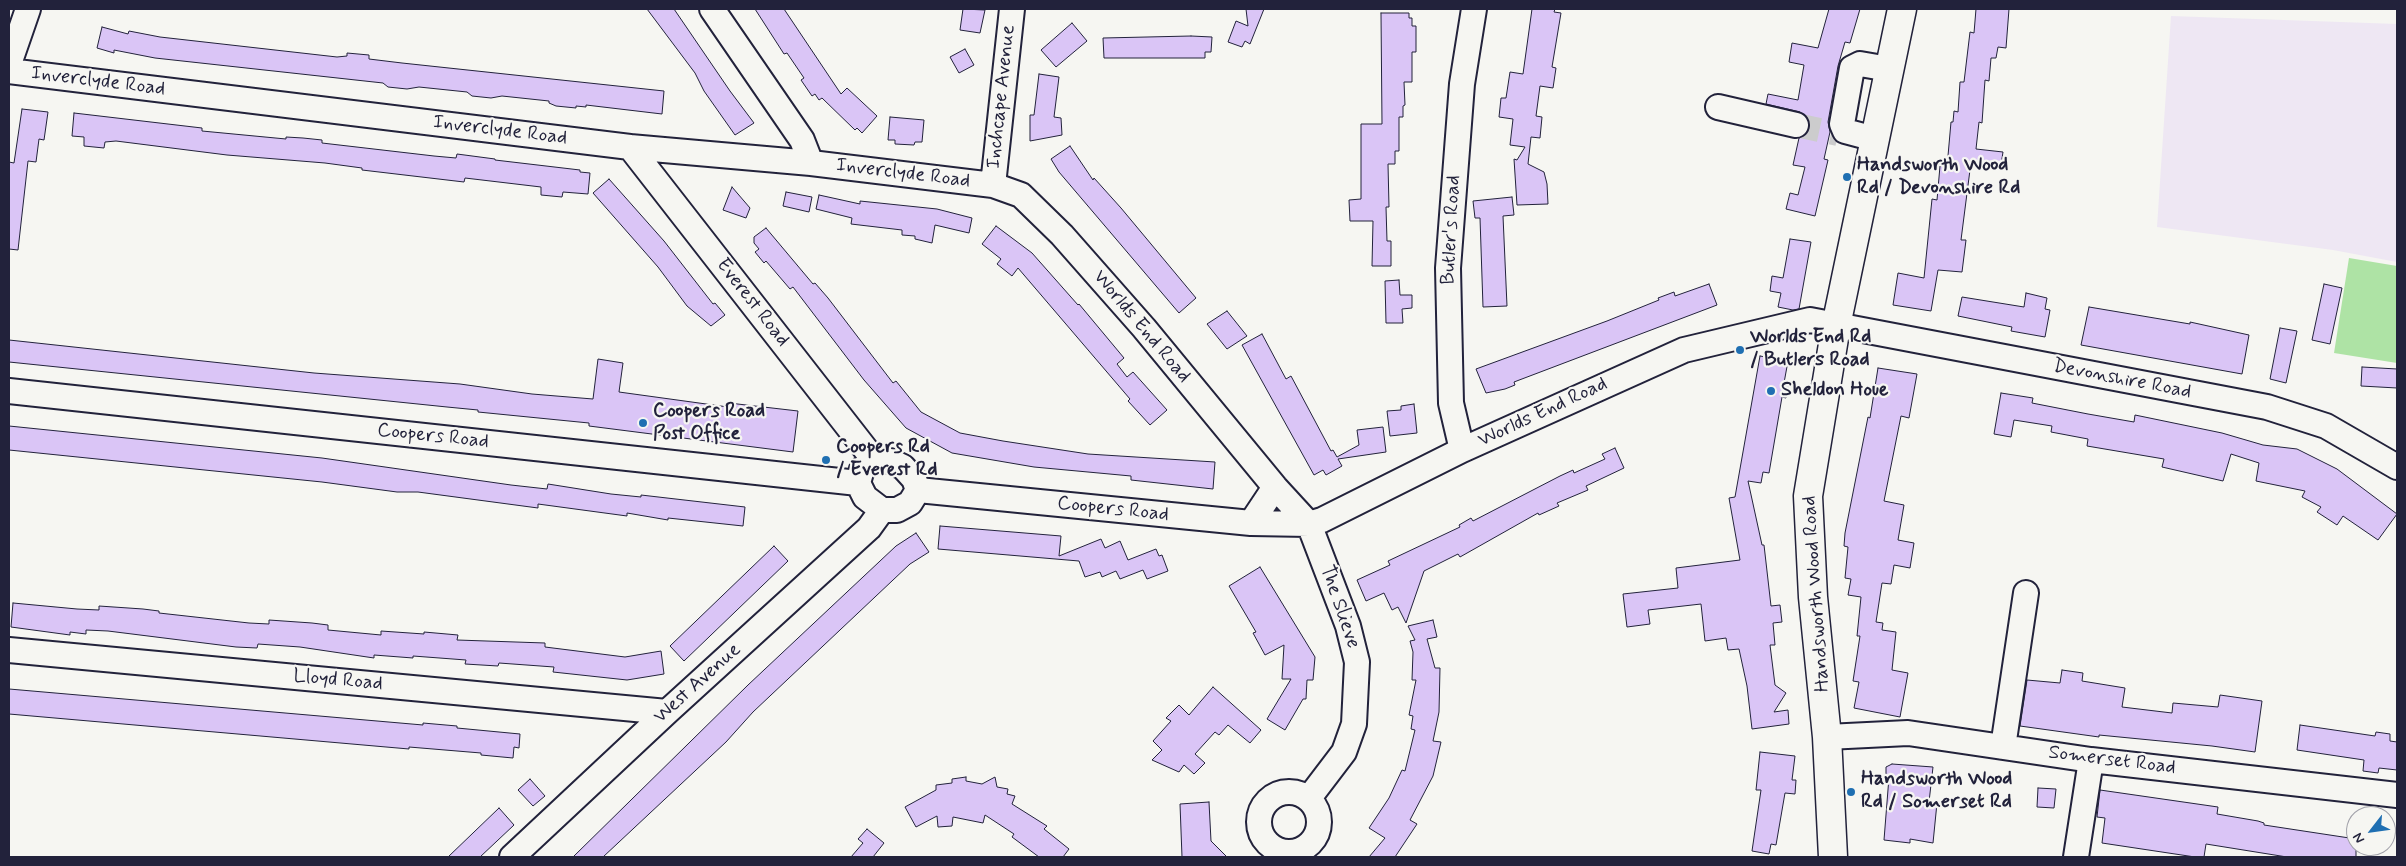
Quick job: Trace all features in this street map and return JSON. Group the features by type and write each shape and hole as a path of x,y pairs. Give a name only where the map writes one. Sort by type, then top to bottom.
{"main road":[{"name":"Handsworth Wood Road","path":"1833,857 1827,737 1813,597 1808,496 1836,326 1902,9"}],"street":[{"path":"9,64 28,9"},
{"path":"712,9 802,140 811,163"},
{"name":"Inchcape Avenue","path":"993,185 1012,9"},
{"name":"Butler's Road","path":"1462,450 1451,403 1448,268 1462,84 1474,9"},
{"path":"1875,139 1841,133 1852,68 1860,64 1889,69"},
{"name":"Inverclyde Road","path":"9,71 630,147 811,163 993,185"},
{"path":"1718,107 1796,125"},
{"name":"Everest Road","path":"630,147 874,460"},
{"name":"Worlds End Road","path":"993,185 1021,195 1040,211 1144,328 1275,486 1309,524 1322,520 1462,450 1684,350 1810,320 1836,326"},
{"name":"Devonshire Road","path":"1836,326 2267,407 2326,426 2397,467"},
{"name":"Coopers Road","path":"9,391 858,483"},
{"path":"874,460 890,461 903,467 914,478 918,490 910,503 897,510 882,510 865,497 858,483 862,469 874,460"},
{"path":"1251,523 1275,486"},
{"name":"Coopers Road","path":"918,490 1251,523 1309,524"},
{"name":"West Avenue","path":"512,857 666,712 869,528 882,510"},
{"name":"The Slieve","path":"1309,524 1348,626 1357,662 1354,724 1344,752 1309,798"},
{"path":"2003,747 2026,593"},
{"name":"Lloyd Road","path":"9,650 666,712"},
{"name":"Somerset Road","path":"1827,737 1908,733 2091,760 2397,795"},
{"path":"2076,857 2091,760"},
{"path":"1290,792 1309,798 1319,824 1314,838 1304,848 1290,852 1268,852 1259,824 1262,809 1273,796 1290,792"}],"shaded area":[{"path":"2171,16 2397,24 2397,262 2333,250 2157,227"}],"green space":[{"path":"2349,258 2397,266 2397,363 2334,353"}],"building":[{"path":"647,9 674,9 754,123 735,135 704,91 695,73"},
{"path":"755,9 784,9 841,94 847,88 877,116 862,133 857,128 855,130 822,98 819,100 815,94 812,96 801,80 804,78 787,53 784,54"},
{"path":"963,9 985,10 980,33 960,30"},
{"path":"1246,9 1264,9 1250,44 1245,41 1242,47 1228,42 1236,21 1248,26"},
{"path":"1532,9 1555,9 1554,12 1561,13 1552,67 1556,68 1553,88 1540,86 1536,116 1542,117 1540,138 1531,137 1528,164 1544,172 1548,204 1517,205 1514,159 1517,160 1525,147 1510,145 1513,119 1499,117 1501,98 1506,98 1510,72 1523,74"},
{"path":"1829,9 1860,9 1850,43 1845,42 1838,66 1828,122 1830,132 1824,159 1828,160 1815,216 1786,209 1790,193 1798,195 1805,167 1793,165 1799,138 1806,134 1809,128 1809,121 1800,112 1766,104 1768,94 1798,100 1804,65 1789,62 1792,43 1818,48"},
{"path":"1976,9 2009,9 2006,48 1998,47 1996,58 1991,58 1989,81 1985,80 1982,123 1979,122 1976,149 2003,152 2001,165 1971,162 1961,240 1966,240 1962,272 1938,270 1931,311 1893,305 1898,273 1924,278 1932,199 1937,200 1940,166 1947,167 1951,122 1953,122 1954,111 1958,112 1960,82 1964,82 1970,32 1974,33"},
{"path":"1381,13 1409,13 1409,18 1412,18 1412,26 1416,26 1416,52 1412,52 1412,82 1404,82 1405,105 1403,106 1403,117 1399,117 1399,151 1395,151 1395,164 1388,164 1389,207 1386,207 1387,241 1391,241 1391,266 1372,266 1373,221 1350,221 1349,200 1361,199 1361,124 1382,124"},
{"path":"1072,23 1087,41 1056,67 1041,50"},
{"path":"102,27 128,34 129,31 160,37 337,57 347,56 347,53 369,55 369,59 664,91 662,114 586,105 586,107 576,106 576,108 556,106 549,103 549,101 502,96 491,98 472,96 467,92 419,87 407,89 388,87 383,83 155,58 114,50 114,53 97,48"},
{"path":"1212,37 1211,52 1205,52 1205,58 1104,58 1103,38"},
{"path":"965,49 974,65 959,73 950,57"},
{"path":"1039,74 1059,77 1054,117 1061,118 1062,135 1030,141 1030,115 1034,115"},
{"path":"22,109 48,112 44,140 39,139 36,162 28,161 18,250 9,249 9,162 14,163"},
{"path":"74,113 202,128 202,131 286,139 286,137 303,138 322,140 322,143 434,156 456,158 457,154 580,170 580,172 590,173 588,194 563,192 562,197 541,195 541,187 465,178 464,182 362,170 362,168 325,163 227,155 116,141 105,142 104,148 84,146 84,137 72,136"},
{"path":"890,117 924,120 922,142 915,142 914,145 895,144 895,140 888,140"},
{"path":"1070,146 1093,180 1094,178 1121,208 1196,298 1179,313 1059,172 1051,159"},
{"path":"609,179 664,241 713,304 715,303 725,315 711,326 687,306 658,267 593,193"},
{"path":"732,187 750,208 746,218 723,210"},
{"path":"786,192 812,197 809,212 783,206"},
{"path":"819,195 860,204 860,201 937,209 972,218 969,233 935,225 932,243 915,239 915,236 902,235 902,230 851,224 852,218 816,209"},
{"path":"1512,197 1514,215 1503,216 1507,306 1483,307 1480,218 1475,218 1473,201"},
{"path":"996,226 1032,253 1079,304 1124,358 1117,364 1127,377 1133,372 1167,410 1150,425 1018,268 1012,276 997,264 1001,259 982,244"},
{"path":"766,228 813,284 815,283 828,298 893,383 896,381 921,412 960,433 1003,441 1088,454 1215,462 1213,489 1131,480 1131,476 1034,467 952,453 906,428 864,380 793,287 790,289 766,261 764,263 755,252 759,249 754,243 754,237"},
{"path":"1790,239 1811,242 1799,309 1793,310 1778,307 1781,293 1770,291 1772,276 1783,278"},
{"path":"1399,280 1400,295 1412,295 1412,308 1402,309 1403,323 1386,323 1385,281"},
{"path":"1709,284 1717,305 1514,382 1515,385 1505,389 1486,393 1476,369 1607,321 1674,292 1675,296"},
{"path":"2324,284 2342,288 2330,344 2312,340"},
{"path":"2026,293 2047,298 2045,309 2050,310 2045,337 2011,331 2012,327 1958,316 1962,297 2024,307"},
{"path":"2089,307 2190,324 2190,322 2249,335 2242,374 2081,345"},
{"path":"1227,311 1247,336 1227,349 1207,324"},
{"path":"2280,328 2297,331 2286,383 2270,379"},
{"path":"1262,334 1286,379 1291,376 1331,451 1333,450 1337,457 1359,445 1357,430 1383,427 1386,452 1338,459 1342,466 1326,475 1323,470 1314,475 1242,345"},
{"path":"9,340 314,373 460,384 532,394 593,399 598,359 623,363 619,392 728,407 729,403 798,411 793,452 589,426 589,423 478,412 478,410 9,362"},
{"path":"1760,356 1788,361 1784,383 1789,384 1786,398 1782,397 1769,473 1763,472 1761,483 1748,481 1762,545 1764,545 1771,606 1780,605 1782,622 1773,623 1775,645 1770,645 1775,685 1786,693 1774,712 1788,710 1789,724 1752,729 1747,686 1739,649 1728,650 1726,638 1705,641 1701,604 1648,610 1650,624 1627,627 1623,594 1678,588 1676,568 1740,560 1729,498 1735,497"},
{"path":"2362,367 2397,369 2397,388 2361,386"},
{"path":"1878,368 1917,374 1909,418 1901,416 1884,501 1904,505 1898,540 1914,543 1910,568 1894,565 1891,584 1882,583 1876,622 1883,623 1882,630 1896,632 1892,670 1908,673 1900,717 1854,708 1859,682 1853,681 1860,636 1857,636 1861,597 1848,595 1851,579 1845,578 1848,547 1844,546 1845,533 1868,417 1870,418"},
{"path":"2001,393 2033,398 2032,403 2088,414 2134,422 2135,415 2222,433 2263,445 2297,449 2337,469 2397,514 2378,540 2343,516 2337,525 2317,512 2321,507 2302,497 2305,491 2256,481 2259,463 2231,454 2223,481 2162,467 2164,459 2087,446 2088,439 2051,432 2052,426 2014,420 2011,437 1994,434"},
{"path":"1414,404 1417,433 1390,436 1387,411 1401,410 1401,406"},
{"path":"9,426 322,458 547,489 548,484 611,494 641,497 641,495 745,507 743,526 668,518 668,520 627,513 627,516 538,504 538,508 418,492 397,492 322,482 9,450"},
{"path":"1615,448 1624,468 1586,486 1588,490 1557,503 1559,506 1539,515 1538,513 1460,557 1458,554 1424,571 1406,623 1398,607 1392,610 1384,593 1366,601 1357,580 1390,565 1388,561 1460,527 1459,525 1471,518 1473,521 1560,476 1573,470 1574,473 1605,459 1602,454"},
{"path":"940,526 1061,536 1059,556 1101,539 1105,548 1120,541 1128,560 1156,549 1159,556 1162,555 1168,571 1147,579 1143,570 1120,579 1116,571 1102,577 1100,572 1085,577 1079,561 938,549"},
{"path":"916,533 929,552 910,564 753,712 726,742 603,857 573,857 748,685 896,546"},
{"path":"774,546 788,561 684,661 670,646"},
{"path":"1260,567 1315,657 1313,680 1307,680 1306,699 1303,699 1285,730 1267,719 1291,679 1282,679 1284,645 1265,655 1253,633 1256,632 1229,586"},
{"path":"13,603 77,609 99,610 99,606 143,609 159,611 159,613 249,623 269,624 269,620 312,623 328,625 328,630 381,635 381,631 458,635 457,640 545,643 545,647 625,657 661,651 664,674 627,680 553,672 554,667 499,663 498,666 465,664 466,660 413,656 413,658 374,655 374,658 300,647 258,644 257,648 236,647 108,631 86,630 86,634 70,632 70,635 11,627"},
{"path":"1433,620 1437,637 1427,639 1435,668 1440,668 1439,712 1433,741 1441,742 1433,776 1410,820 1417,824 1395,857 1369,857 1385,838 1369,828 1389,798 1402,770 1405,771 1415,730 1411,729 1413,716 1409,715 1416,680 1412,680 1413,652 1410,641 1415,640 1408,626"},
{"path":"2062,670 2083,673 2082,681 2125,688 2122,707 2172,713 2173,703 2218,707 2220,695 2262,701 2255,752 2099,735 2099,737 2020,726 2027,680 2060,683"},
{"path":"1213,687 1261,730 1250,743 1228,725 1219,735 1215,732 1195,754 1205,763 1194,774 1184,765 1179,772 1152,760 1162,750 1153,741 1171,721 1166,718 1179,705 1189,715"},
{"path":"9,689 423,725 423,723 457,726 457,728 520,734 519,748 514,747 513,758 481,755 481,753 409,747 409,749 9,714"},
{"path":"2300,725 2375,736 2376,732 2390,734 2390,741 2397,742 2397,770 2379,768 2378,773 2363,771 2364,760 2297,750"},
{"path":"1760,752 1795,756 1792,780 1796,780 1795,794 1785,793 1776,845 1771,844 1769,854 1752,851 1761,790 1756,790"},
{"path":"1892,764 1933,767 1929,802 1937,803 1933,843 1910,839 1910,843 1884,840 1889,777 1886,774 1886,767"},
{"path":"966,777 966,781 982,784 995,777 997,787 1008,789 1007,794 1015,796 1012,804 1047,826 1044,829 1069,849 1063,857 1039,857 1012,837 1014,834 985,815 983,823 953,817 952,826 938,827 937,816 916,827 905,807 936,790 936,785 952,783 952,779"},
{"path":"530,779 545,796 533,806 518,790"},
{"path":"2038,788 2056,789 2054,808 2037,807"},
{"path":"2100,790 2218,807 2217,814 2258,821 2264,823 2264,825 2346,837 2346,856 2356,857 2287,857 2206,844 2204,857 2195,857 2102,843 2105,818 2097,817"},
{"path":"1209,802 1211,841 1227,857 1182,857 1180,804"},
{"path":"499,808 514,825 480,857 448,857"},
{"path":"867,829 884,843 873,857 851,857 863,843 858,839"}],"tunnel":[{"path":"1796,125 1838,134"}],"place":[{"name":"Handsworth Wood Rd / Devonshire Rd","path":"1847,177"},
{"name":"Worlds End Rd / Butlers Road","path":"1740,350"},
{"name":"Sheldon Houe","path":"1771,391"},
{"name":"Coopers Road Post Office","path":"643,423"},
{"name":"Coopers Rd / Everest Rd","path":"826,460"},
{"name":"Handsworth Wood Rd / Somerset Rd","path":"1851,792"}]}
